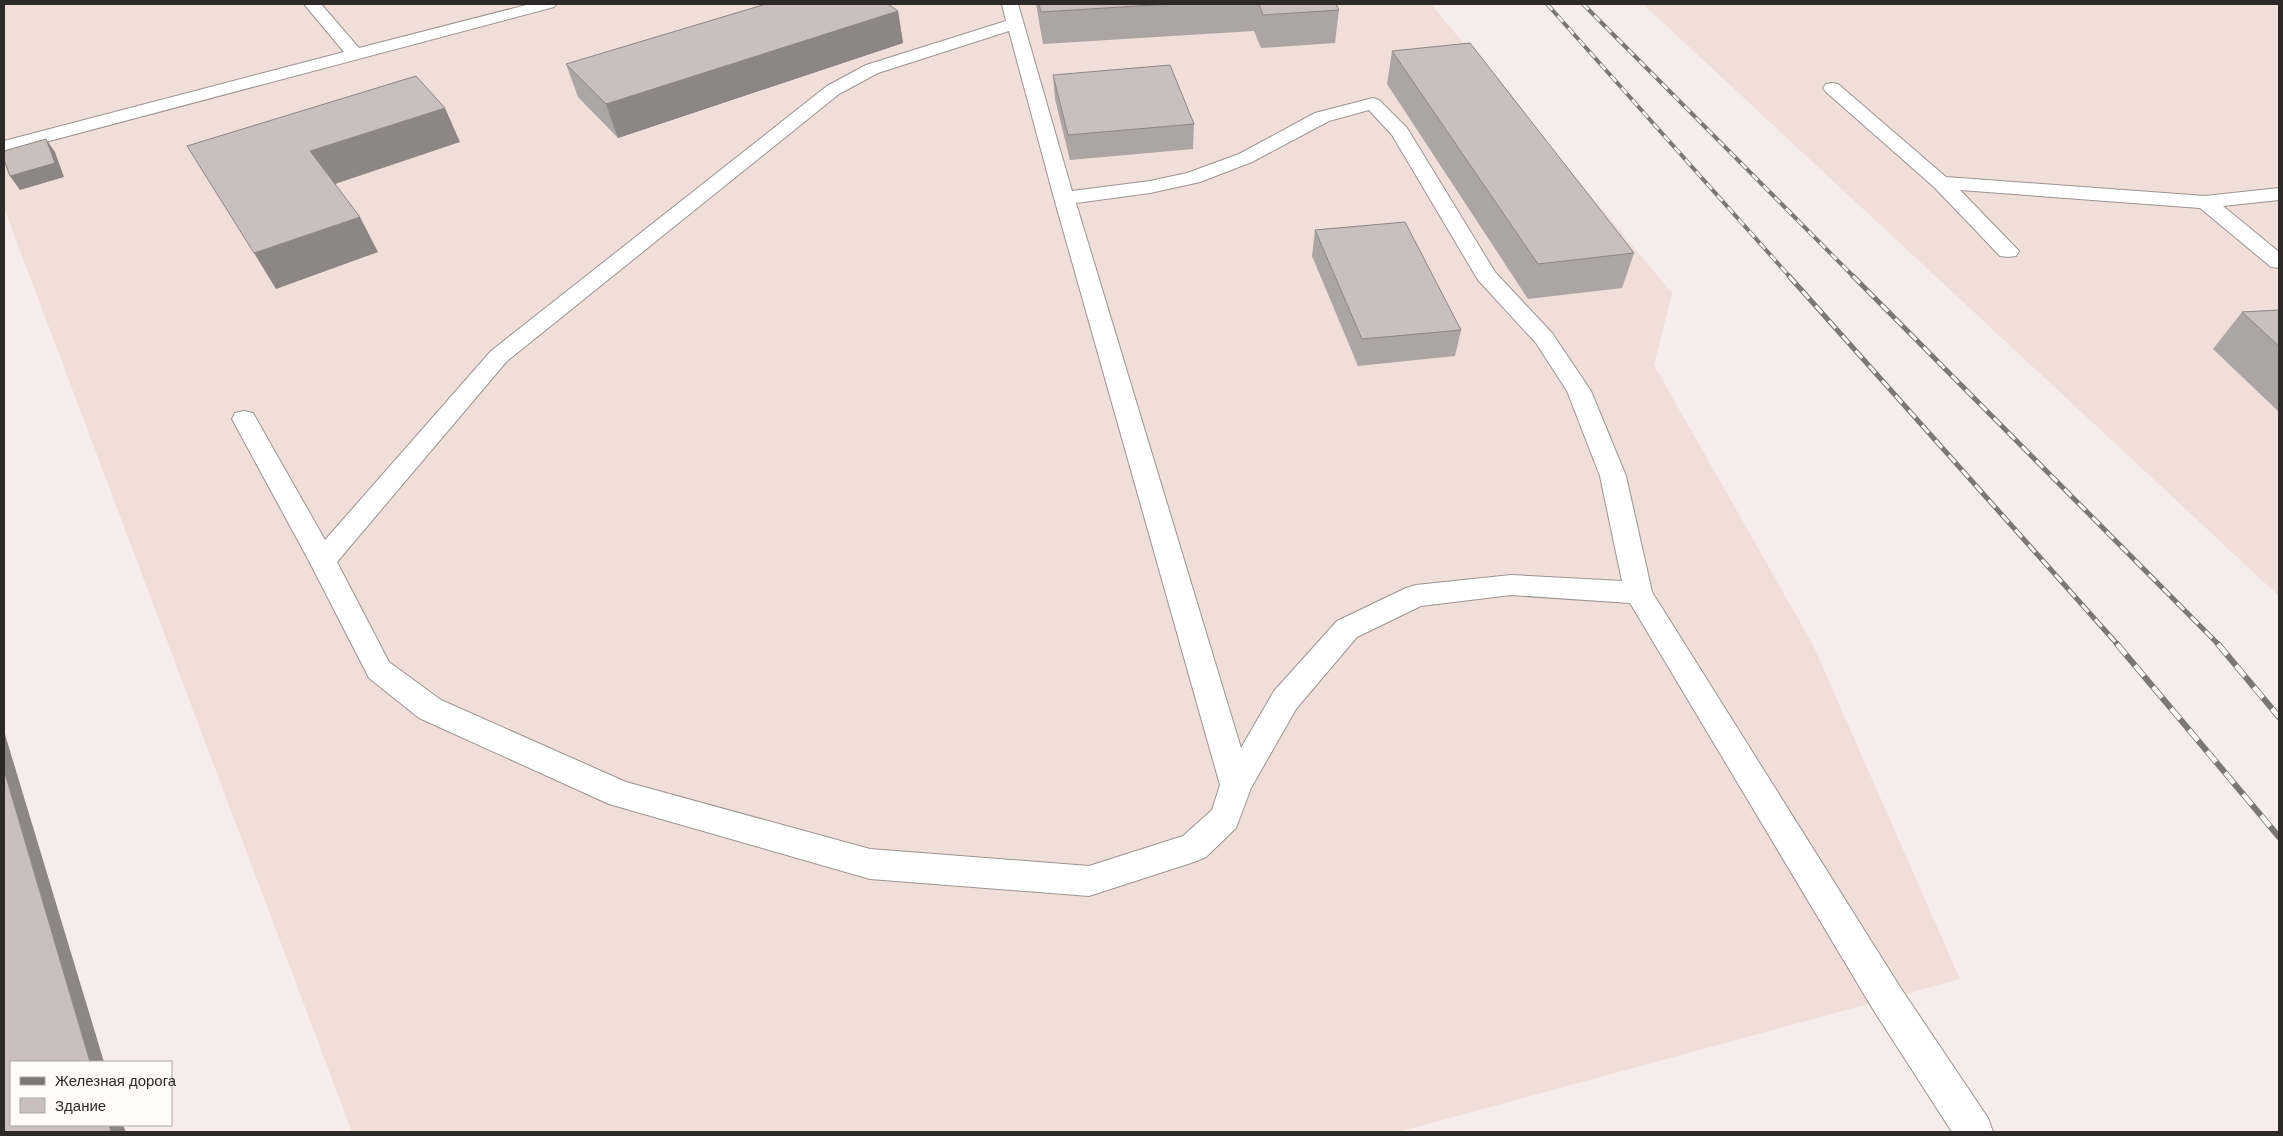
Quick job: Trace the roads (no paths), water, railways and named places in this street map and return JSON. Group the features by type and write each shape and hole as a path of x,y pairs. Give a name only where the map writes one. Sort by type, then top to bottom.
{"lane":[{"path":"312,4 355,54"},
{"path":"4,147 548,4"},
{"path":"323,561 498,356 833,90 872,69 1012,14 1236,785"},
{"path":"1832,88 1941,183 2008,251"},
{"path":"1064,198 1150,187 1189,179 1235,163 1292,130 1323,116 1373,104 1400,132 1486,275 1544,338 1579,391 1613,476 1638,593 1887,999 1974,1132"},
{"path":"1941,183 2205,202 2279,194"},
{"path":"2205,202 2279,262"},
{"path":"244,420 323,561 379,670 430,709 620,794 870,864 1089,881 1194,847 1225,818 1236,785 1285,700 1347,629 1416,596 1511,585 1638,593"}],"railway":[{"path":"1547,4 1790,277"},
{"path":"1583,4 1854,277"},
{"path":"1789,276 2118,645"},
{"path":"1853,276 2219,645"},
{"path":"2117,644 2279,837"},
{"path":"2218,644 2279,717"}]}
